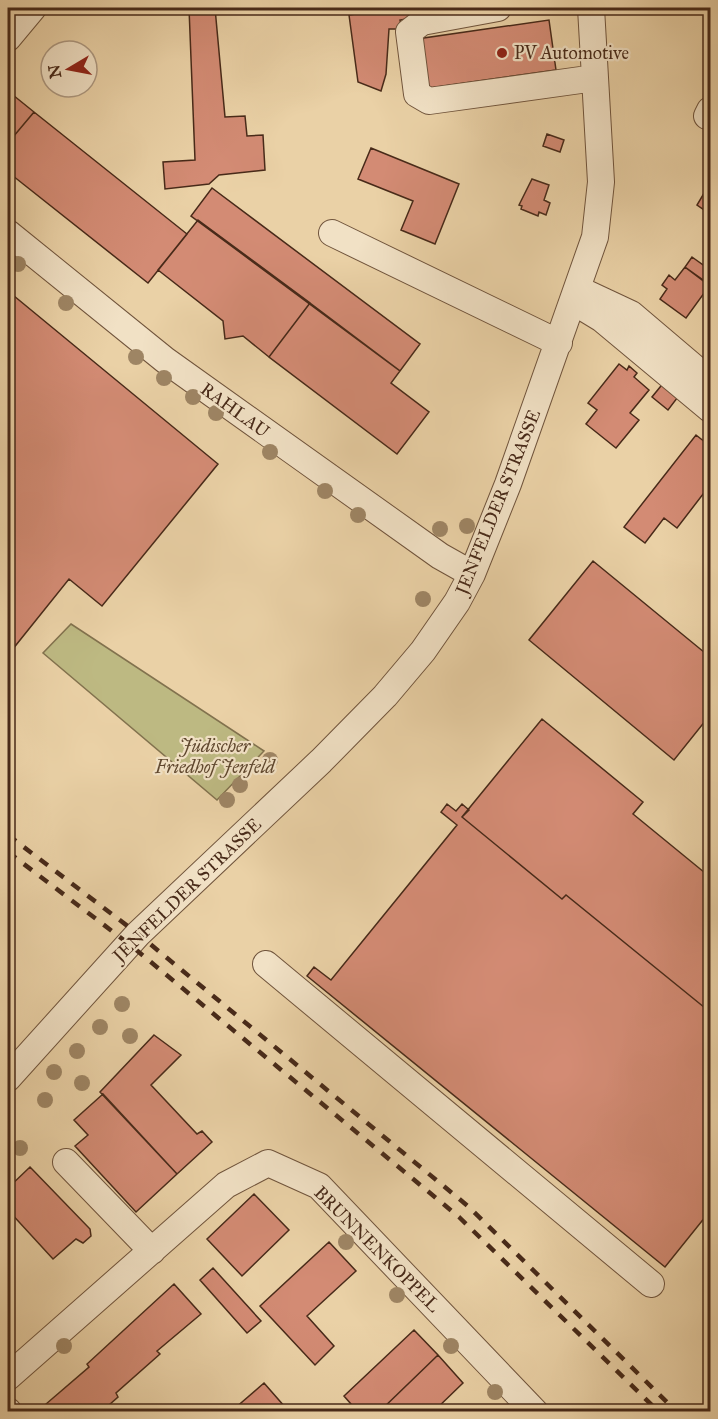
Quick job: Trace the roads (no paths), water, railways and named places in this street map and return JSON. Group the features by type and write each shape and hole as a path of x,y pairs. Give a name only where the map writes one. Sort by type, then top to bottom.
{"street":[{"path":"498,8 422,22 409,32 417,94 429,101 596,78"},
{"name":"JENFELDER STRASSE","path":"8,1078 138,934 385,696 442,626 472,574 560,344 596,237 601,182 591,8"},
{"path":"8,38 26,10"},
{"name":"RAHLAU","path":"8,232 165,360 440,556 472,574"},
{"path":"332,233 560,344"},
{"path":"576,295 631,314 711,381"},
{"path":"576,295 711,409"},
{"path":"266,964 651,1284"},
{"path":"66,1162 152,1251"},
{"name":"BRUNNENKOPPEL","path":"8,1377 226,1185 268,1163 319,1186 535,1412"}],"railway":[{"path":"8,835 138,934 469,1207 677,1412"},
{"path":"8,852 129,944 459,1217 659,1412"}],"place":[{"name":"PV Automotive","path":"502,53"}],"park label":[{"name":"Jüdischer Friedhof Jenfeld","path":"215,756"}]}
